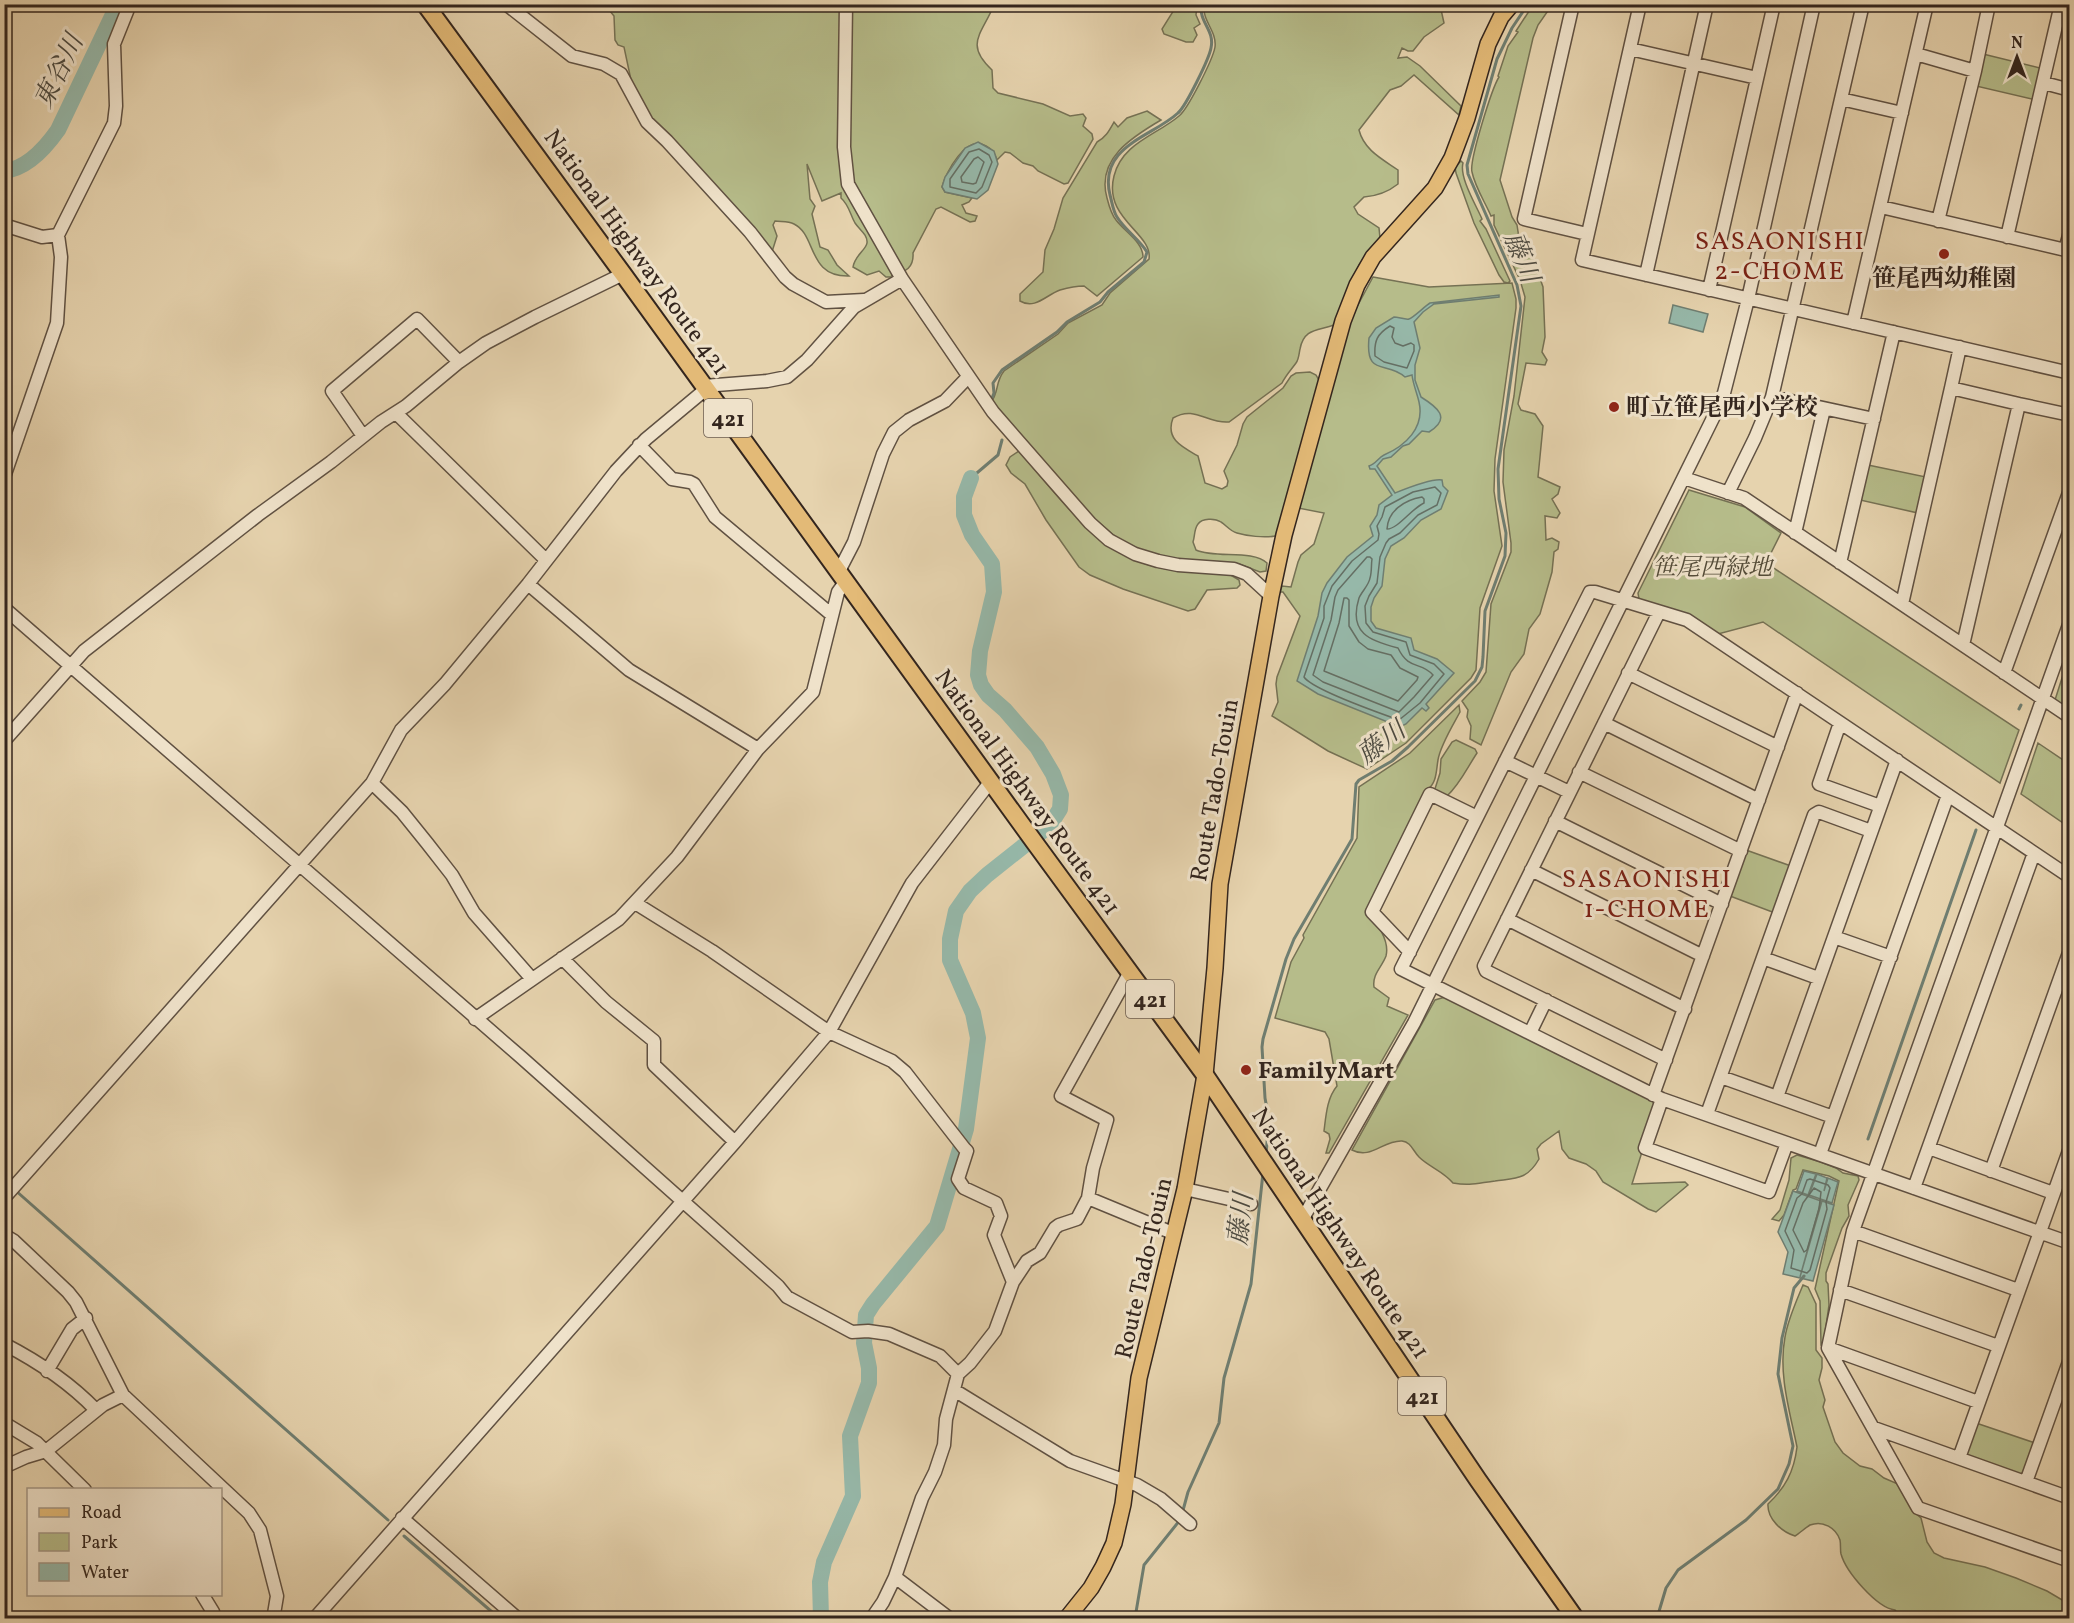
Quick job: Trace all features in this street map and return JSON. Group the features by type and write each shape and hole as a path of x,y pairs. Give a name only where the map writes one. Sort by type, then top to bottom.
{"highway":[{"name":"National Highway Route 421","path":"425,4 1206,1075 1478,1480 1575,1618"}],"main road":[{"name":"Route Tado-Touin","path":"1067,1618 1091,1588 1114,1543 1127,1480 1139,1378 1185,1189 1206,1075 1220,884 1284,535 1346,312 1357,285 1372,257 1435,188 1452,158 1467,117 1488,44 1501,17 1512,4"}],"street":[{"path":"4,477 57,323 61,257 58,235 114,123 116,106 114,44 130,4"},
{"path":"506,4 572,56 604,64 621,74 647,122 750,232 793,284 826,302 864,300"},
{"path":"846,4 845,169 848,184 902,279 993,412 1090,522 1109,540 1135,554 1158,561 1178,565 1234,569 1247,574 1271,596"},
{"path":"1573,4 1524,219 1587,234"},
{"path":"1640,4 1582,260 2070,373"},
{"path":"1646,275 1707,4"},
{"path":"1709,290 1774,4"},
{"path":"1302,1220 1433,986 1724,393 1748,299 1814,4"},
{"path":"1728,493 1772,397 1863,4"},
{"path":"1853,323 1927,4"},
{"path":"1938,221 1989,4"},
{"path":"2007,237 2061,4"},
{"path":"1630,49 1757,78"},
{"path":"1916,54 1975,70"},
{"path":"2044,83 2070,90"},
{"path":"1841,99 1902,113"},
{"path":"1881,207 2067,251 2070,232"},
{"path":"4,225 42,237 58,235"},
{"path":"4,741 84,651 120,621 396,413 459,362 486,343 623,274"},
{"path":"10,1193 372,783 400,730 445,684 639,445 705,387 787,377 801,366 854,307 902,279"},
{"path":"363,436 332,391 417,319 459,362"},
{"path":"1840,563 1894,332"},
{"path":"1902,604 1960,347"},
{"path":"475,1019 619,920 677,857 758,749 813,692 837,592 869,502 883,454 894,432 909,420 945,402 968,377"},
{"path":"1952,388 2070,415"},
{"path":"1772,397 1874,419"},
{"path":"1963,645 2019,404"},
{"path":"1796,533 1824,409"},
{"path":"396,413 546,560"},
{"path":"639,445 672,479 694,484 715,517 832,615"},
{"path":"1684,478 1744,498 2070,717"},
{"path":"2004,673 2070,490"},
{"path":"528,584 629,670 758,749"},
{"path":"2070,877 1687,620 1590,592 1402,971 1658,1097 2070,1243"},
{"path":"4,608 682,1201 778,1286 787,1297 852,1332 890,1334 940,1356 958,1374"},
{"path":"1659,612 1485,963 1485,969 1666,1060"},
{"path":"2070,622 1852,1231 1828,1348 1918,1508 2070,1561"},
{"path":"1628,674 1778,747"},
{"path":"1787,1143 1769,1192 1646,1148 1666,1060 1797,693"},
{"path":"1604,723 1759,800"},
{"path":"1840,723 1819,784 1880,806"},
{"path":"1777,1097 1897,760"},
{"path":"1505,761 1569,792"},
{"path":"1579,772 1741,851"},
{"path":"315,1618 735,1142 829,1032 912,883 991,781"},
{"path":"372,783 402,813 427,843 457,883 474,913 532,979"},
{"path":"1410,952 1371,912 1430,794 1478,817"},
{"path":"1820,1154 1948,795"},
{"path":"1707,1114 1814,814 1819,813 1871,831"},
{"path":"1555,821 1722,904"},
{"path":"1914,1188 2034,853"},
{"path":"1531,870 1703,956"},
{"path":"634,903 712,951 829,1032 892,1061 905,1072 967,1151 958,1179 964,1188 996,1203 1001,1216 994,1235 1013,1282"},
{"path":"1507,919 1685,1009"},
{"path":"1834,937 1891,957"},
{"path":"1991,1170 2070,950"},
{"path":"562,958 606,1002 654,1041 654,1065 735,1142"},
{"path":"1763,958 1818,978"},
{"path":"872,1618 895,1577 922,1498 935,1472 944,1445 946,1419 958,1374 970,1363 995,1331 1013,1282 1027,1262 1040,1253 1055,1228 1077,1219 1088,1198 1093,1168 1107,1120 1061,1095 1130,972"},
{"path":"1530,1033 1546,1000"},
{"path":"1721,1077 1833,1117"},
{"path":"1929,1148 2053,1193"},
{"path":"1959,1458 2070,1148"},
{"path":"1185,1189 1251,1204"},
{"path":"1088,1198 1175,1234"},
{"path":"1852,1231 2018,1290"},
{"path":"4,1236 14,1241 68,1292 86,1318 123,1395 249,1513 260,1530 263,1541 277,1596 274,1614 276,1618"},
{"path":"1840,1290 1998,1346"},
{"path":"47,1371 72,1329 86,1318"},
{"path":"4,1344 47,1371 96,1410"},
{"path":"1828,1348 1978,1402"},
{"path":"2026,1482 2070,1359"},
{"path":"954,1390 1070,1461 1127,1480 1161,1499 1188,1523"},
{"path":"4,1467 26,1456 46,1452 96,1410 123,1395"},
{"path":"4,1423 37,1443 83,1488"},
{"path":"1874,1428 2070,1498"},
{"path":"402,1518 517,1618"},
{"path":"895,1577 949,1618"},
{"path":"203,1596 214,1618"}],"green space":[{"path":"605,5 994,5 981,31 977,46 984,61 992,70 993,88 998,93 1043,104 1070,116 1083,114 1086,118 1083,126 1092,134 1093,139 1068,183 1064,184 1038,171 1033,166 1023,163 1010,153 1005,152 997,160 986,146 971,145 952,164 942,187 945,192 972,198 962,205 966,213 977,216 975,221 970,222 941,207 936,209 913,253 911,265 902,272 893,273 891,277 886,277 879,271 867,275 853,267 866,246 866,237 855,223 841,198 841,193 822,201 807,164 810,199 815,206 812,214 820,247 828,250 837,265 849,276 836,275 819,263 801,229 792,223 775,221 773,225 777,236 771,255 656,129 631,80 624,47 618,45 615,40 614,16"},
{"path":"1177,5 1197,5 1196,15 1200,24 1194,28 1197,35 1193,42 1186,42 1164,34 1162,29"},
{"path":"1204,5 1440,5 1444,23 1424,37 1413,51 1402,48 1398,58 1407,57 1420,66 1461,106 1459,115 1414,75 1401,86 1390,90 1359,130 1369,149 1398,170 1398,184 1382,193 1364,197 1354,207 1358,214 1379,228 1380,238 1359,265 1334,325 1308,334 1302,342 1297,361 1282,383 1229,422 1188,413 1173,418 1171,432 1176,442 1198,456 1205,483 1222,489 1227,486 1228,481 1224,471 1247,417 1283,388 1291,376 1296,373 1310,372 1319,380 1278,532 1275,536 1237,533 1212,519 1202,521 1196,528 1193,542 1196,550 1213,554 1252,556 1267,563 1266,571 1260,572 1239,564 1170,559 1152,555 1118,539 1086,511 991,402 1004,371 1058,334 1068,323 1102,305 1110,293 1149,259 1144,241 1121,214 1115,203 1114,176 1124,155 1183,112 1200,83 1215,47 1214,36 1205,16"},
{"path":"1533,5 1552,5 1538,25 1533,38 1500,180 1512,217 1517,225 1519,238 1531,253 1543,287 1545,337 1542,352 1547,360 1545,365 1526,363 1518,404 1521,410 1535,414 1543,426 1538,477 1560,487 1558,494 1552,499 1560,513 1557,518 1545,516 1546,540 1552,538 1559,542 1558,549 1554,552 1552,572 1540,614 1529,629 1524,654 1511,672 1481,745 1470,739 1471,726 1467,717 1468,710 1462,701 1486,672 1491,604 1511,552 1503,482 1504,450 1514,396 1525,297 1520,280 1494,225 1494,215 1491,216 1475,183 1472,165 1491,95 1508,46"},
{"path":"1983,54 2044,69 2036,100 1976,86"},
{"path":"1147,111 1161,120 1128,142 1119,151 1107,172 1105,184 1109,207 1113,215 1137,242 1143,257 1097,296 1081,286 1060,290 1036,303 1020,301 1020,294 1043,272 1045,250 1063,198 1097,142 1105,136 1114,122 1118,127 1127,118"},
{"path":"1461,161 1463,176 1482,219 1480,221 1510,281 1508,283 1504,282 1499,275 1474,223 1456,173 1455,167"},
{"path":"1373,277 1429,287 1512,283 1516,308 1495,459 1494,491 1502,546 1480,608 1476,670 1471,678 1406,743 1367,769 1328,751 1272,716 1278,702 1277,677 1300,616 1283,592 1280,592 1282,586 1291,587 1301,555 1314,544 1324,513 1298,508 1351,318"},
{"path":"1019,451 1091,531 1126,555 1165,569 1229,574 1239,580 1240,585 1237,588 1207,590 1195,609 1188,611 1090,575 1079,567 1046,520 1025,484 1011,473 1006,465 1010,457"},
{"path":"1868,465 1926,477 1918,513 1860,500"},
{"name":"笹尾西緑地","path":"1689,490 1745,507 1781,533 1766,563 2019,730 2000,783 1763,622 1718,634 1639,599 1638,593"},
{"path":"2069,656 2069,711 2055,700"},
{"path":"1459,705 1460,712 1439,754 1434,780 1367,912 1381,932 1387,950 1374,978 1374,987 1389,998 1387,1006 1408,1015 1329,1153 1326,1153 1330,1139 1329,1134 1324,1131 1326,1113 1337,1086 1329,1039 1325,1032 1275,1018 1291,962 1304,938 1303,935 1357,838 1359,787 1410,753"},
{"path":"1456,740 1475,749 1477,753 1460,781 1447,796 1434,792 1440,773 1441,759 1452,742"},
{"path":"2038,743 2069,764 2069,827 2021,794"},
{"path":"1746,850 1791,866 1775,913 1730,896"},
{"path":"1445,997 1653,1101 1655,1110 1632,1184 1685,1182 1688,1185 1656,1212 1648,1209 1603,1182 1596,1171 1586,1164 1569,1158 1562,1149 1559,1131 1537,1149 1539,1159 1530,1171 1520,1177 1474,1184 1453,1183 1417,1155 1410,1145 1402,1141 1389,1143 1365,1153 1352,1150 1435,1000"},
{"path":"1797,1155 1821,1162 1843,1173 1858,1176 1859,1180 1848,1205 1849,1216 1842,1228 1826,1273 1829,1305 1824,1340 1821,1344 1820,1301 1815,1289 1839,1181 1829,1176 1803,1170 1784,1215 1779,1221 1772,1219 1780,1210 1789,1180 1791,1158"},
{"path":"1803,1285 1808,1287 1816,1304 1816,1350 1822,1358 1819,1380 1825,1400 1823,1407 1835,1442 1843,1453 1860,1466 1872,1469 1898,1484 1914,1512 1921,1518 1927,1542 1934,1553 1944,1558 1985,1567 2047,1591 2069,1604 2069,1618 1901,1618 1895,1610 1871,1596 1849,1570 1841,1552 1840,1540 1832,1529 1824,1524 1815,1524 1795,1536 1780,1528 1773,1520 1768,1504 1788,1479 1797,1447 1786,1393 1783,1351 1788,1324"},
{"path":"1976,1423 2035,1443 2023,1475 1965,1454"}],"water":[{"path":"978,142 994,151 998,164 988,190 977,199 945,192 942,187 945,177 965,148"},
{"path":"1499,295 1499,297 1434,304 1414,322 1420,348 1415,365 1415,380 1421,397 1440,413 1440,422 1429,432 1422,431 1409,444 1403,446 1391,457 1383,459 1377,466 1395,493 1418,484 1438,480 1442,480 1443,486 1448,491 1441,509 1421,520 1404,538 1391,546 1385,559 1382,586 1371,607 1371,621 1376,628 1411,638 1414,650 1437,659 1454,673 1426,704 1429,708 1426,711 1422,708 1400,727 1318,694 1297,681 1318,616 1322,593 1327,583 1347,557 1373,536 1370,526 1377,515 1379,505 1392,495 1375,469 1370,469 1369,466 1406,441 1412,435 1419,420 1419,402 1412,375 1405,377 1374,363 1370,359 1369,338 1376,328 1394,317 1409,319 1430,303"},
{"path":"1673,305 1708,314 1703,332 1669,323"},
{"path":"1804,1171 1816,1174 1808,1195 1797,1191"},
{"path":"1817,1174 1827,1178 1824,1191 1828,1178 1838,1182 1832,1203 1809,1195"},
{"path":"1793,1191 1821,1201 1800,1277 1822,1201 1834,1205 1813,1281 1783,1274 1788,1252 1778,1232"}],"waterway":[{"name":"東谷川","path":"4,171 28,162 42,150 58,130 118,4"},
{"path":"992,398 993,383 1002,370 1057,332 1067,322 1100,302 1108,292 1144,262 1147,252 1114,212 1108,178 1119,154 1182,109 1211,48 1211,36 1202,16 1201,4"},
{"name":"藤川","path":"1266,1154 1269,1120 1265,1098 1263,1039 1294,939 1352,839 1356,784 1392,761 1408,747 1475,681 1482,667 1485,611 1505,556 1506,533 1499,499 1498,469 1521,306 1517,285 1468,174 1467,165 1497,59 1512,28 1528,4"},
{"path":"971,478 998,455 1002,440"},
{"path":"821,1618 820,1582 824,1562 853,1496 850,1436 869,1383 869,1368 864,1343 866,1315 937,1226 966,1129 978,1038 973,1013 950,960 950,939 956,911 970,891 1050,825 1060,809 1061,795 1053,774 1037,747 1005,710 988,695 978,675 980,651 994,592 992,564 972,535 964,515 964,497 971,478"},
{"path":"2019,709 2021,705"},
{"path":"1868,1139 1976,830"},
{"name":"藤川","path":"1182,1514 1188,1492 1219,1423 1224,1378 1251,1284 1263,1173"},
{"path":"15,1190 388,1520"},
{"path":"1657,1618 1666,1588 1678,1570 1746,1520 1778,1489 1789,1464 1793,1446 1778,1374 1782,1338 1794,1288 1804,1276"},
{"name":"藤川","path":"1135,1618 1144,1565 1180,1520"},
{"path":"404,1536 499,1618"}],"place":[{"name":"笹尾西幼稚園","path":"1944,254"},
{"name":"町立笹尾西小学校","path":"1614,407"},
{"name":"FamilyMart","path":"1246,1070"}],"district":[{"name":"SASAONISHI 2-CHOME","path":"1780,255"},
{"name":"SASAONISHI 1-CHOME","path":"1647,893"}]}
